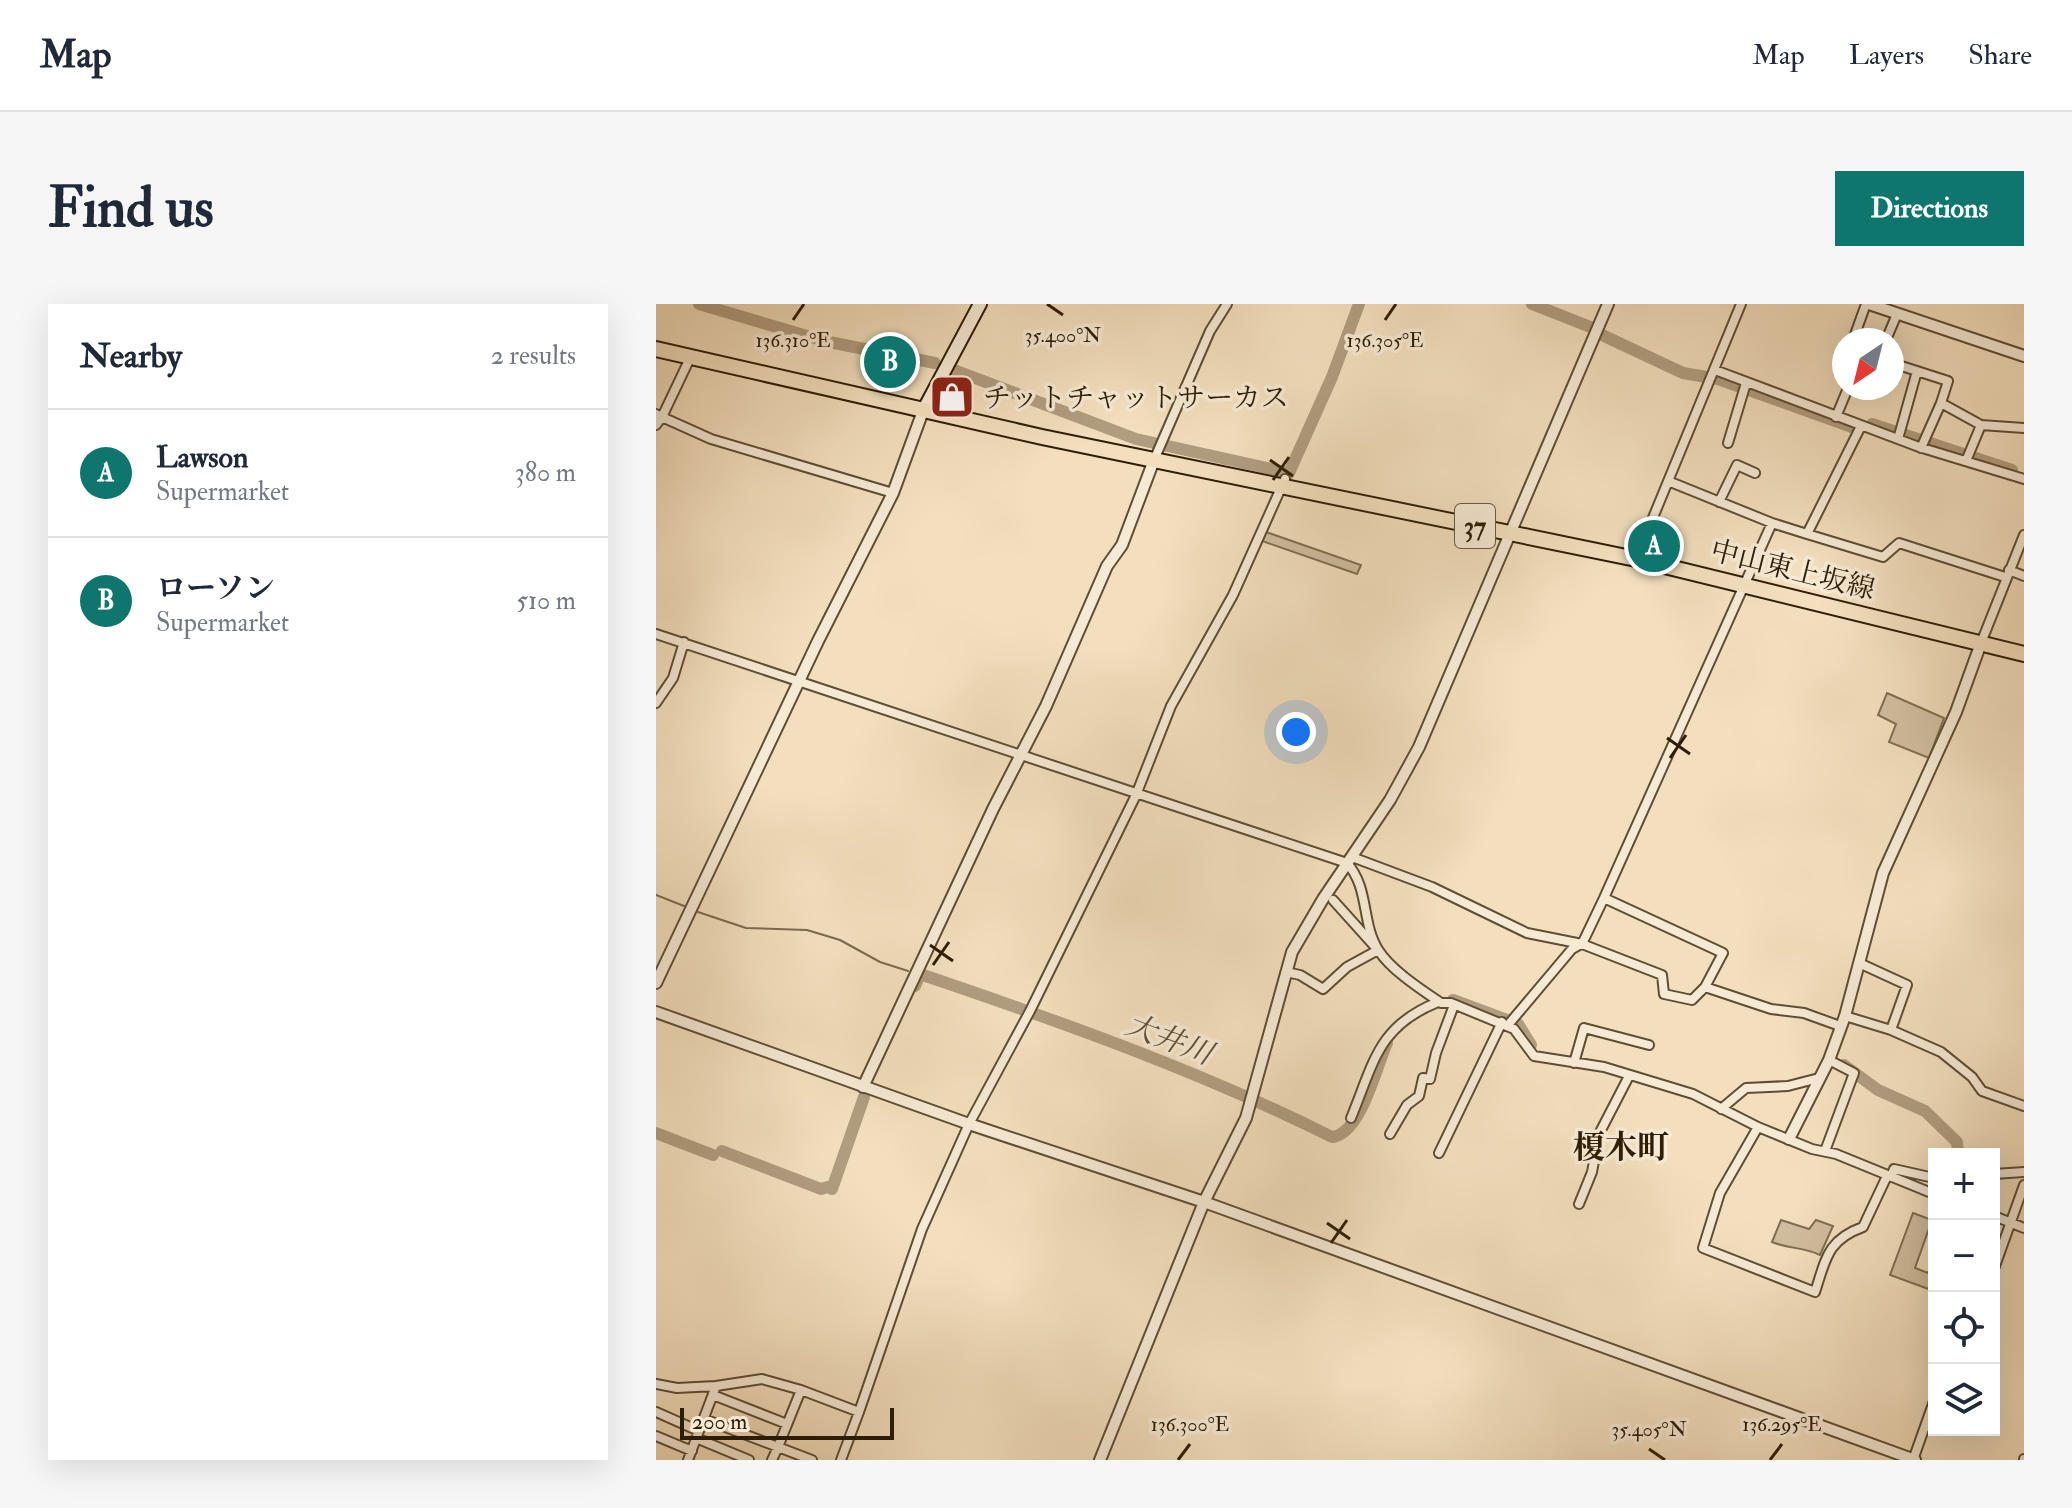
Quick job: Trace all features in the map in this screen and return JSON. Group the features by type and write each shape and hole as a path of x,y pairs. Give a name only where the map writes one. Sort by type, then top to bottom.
{"main road":[{"path":"924,407 980,304"},
{"name":"中山東上坂線","path":"656,342 692,354"},
{"name":"中山東上坂線","path":"656,349 692,354 924,407 1157,450 1284,483 1637,555 1982,639 2024,654"},
{"name":"中山東上坂線","path":"1982,639 2024,645"}],"street":[{"path":"863,1087 1020,754 1046,706 1107,566 1122,545 1157,450 1210,331 1227,304"},
{"path":"1100,1460 1204,1202 1236,1142 1300,934 1350,860 1419,747 1608,304"},
{"path":"1637,555 1741,304"},
{"path":"1858,328 1868,304 2024,356"},
{"path":"1891,328 1897,314"},
{"path":"656,425 692,354"},
{"path":"1904,367 1948,381 1921,448"},
{"path":"1898,439 1917,371"},
{"path":"1712,376 1921,448 2024,479"},
{"path":"1728,443 1745,387"},
{"path":"1836,417 1843,400"},
{"path":"1941,403 1981,425 2024,428"},
{"path":"656,983 893,493 924,407"},
{"path":"659,415 711,439 893,493"},
{"path":"1966,461 1981,425"},
{"path":"1807,534 1861,426"},
{"path":"1719,502 1737,465 1755,473"},
{"path":"1668,481 1772,523 1883,557 1899,543 2007,574 2024,576"},
{"path":"841,1460 922,1229 969,1124 1029,1014 1136,795 1171,706 1233,595 1284,483"},
{"path":"1439,1153 1508,1022 1572,949 1582,944 1772,523"},
{"path":"1789,1139 1829,1060 1883,873 1956,712 2024,535"},
{"path":"656,634 801,680 877,709 1136,795 1432,887 1527,933 1582,944 1662,975 1664,994 1692,1000 1705,987 1723,953 1604,898"},
{"path":"656,703 673,678 684,642"},
{"path":"1350,860 1361,881 1378,950"},
{"path":"1333,900 1378,950 1438,1002 1508,1022 1534,1056 1629,1076 1693,1094 1758,1127 1928,1191"},
{"path":"1286,972 1300,975 1323,989 1347,967 1378,950"},
{"path":"1859,963 1907,985 1891,1030"},
{"path":"1705,987 1891,1030 1941,1052 1972,1077 1982,1091 2024,1106"},
{"path":"1351,1118 1386,1037 1397,1024 1438,1002"},
{"path":"1390,1134 1407,1105 1419,1096 1423,1078 1430,1079 1454,1005"},
{"path":"656,1012 969,1124 1204,1202 1914,1460 1928,1419"},
{"path":"1574,1063 1584,1028 1649,1045"},
{"path":"1825,1151 1854,1073 1829,1060"},
{"path":"1579,1204 1592,1172 1599,1134 1629,1076"},
{"path":"1721,1109 1746,1088 1788,1086 1819,1078"},
{"path":"1758,1127 1720,1193 1703,1248 1815,1292 1833,1244 1839,1237 1863,1227 1890,1175"},
{"path":"2000,1174 2024,1172"},
{"path":"1890,1175 1928,1178"},
{"path":"2000,1252 2024,1185"},
{"path":"2000,1218 2024,1228"},
{"path":"656,1384 714,1391 762,1379 859,1412"},
{"path":"772,1460 801,1390"},
{"path":"690,1456 714,1391"},
{"path":"714,1391 787,1424"},
{"path":"656,1412 749,1460"},
{"path":"704,1419 812,1460"},
{"path":"656,1436 699,1460"}],"shaded area":[{"path":"1266,532 1361,565 1357,574 1262,541"},
{"path":"1887,693 1944,718 1929,758 1889,742 1896,724 1878,715"},
{"path":"1913,1213 1928,1219 1928,1231 1915,1268 1928,1273 1928,1289 1890,1275"},
{"path":"1781,1220 1809,1229 1816,1220 1833,1226 1820,1255 1772,1242"}],"waterway":[{"path":"699,304 824,341 935,363"},
{"path":"954,370 1136,439 1289,473 1332,377 1359,304"},
{"path":"1532,304 1593,328"},
{"path":"1602,335 1683,373 1718,379 1852,427"},
{"path":"1872,424 2012,470"},
{"path":"656,895 684,906"},
{"path":"698,912 746,928 807,930 840,940 880,962 908,971"},
{"name":"大井川","path":"915,986 920,974 1077,1029 1231,1090 1332,1137 1342,1133 1359,1112 1387,1043"},
{"name":"大井川","path":"1453,1000 1518,1024 1531,1045"},
{"name":"大井川","path":"1844,1065 1878,1090 1925,1111 1957,1142 1958,1148"},
{"name":"大井川","path":"832,1189 864,1097"},
{"name":"大井川","path":"656,1133 713,1155"},
{"name":"大井川","path":"722,1151 821,1189 828,1187"}],"place":[{"name":"ローソン","path":"890,362"},
{"name":"チットチャットサーカス","path":"952,397"},
{"name":"Lawson","path":"1654,546"}],"district":[{"name":"榎木町","path":"1621,1147"}]}
